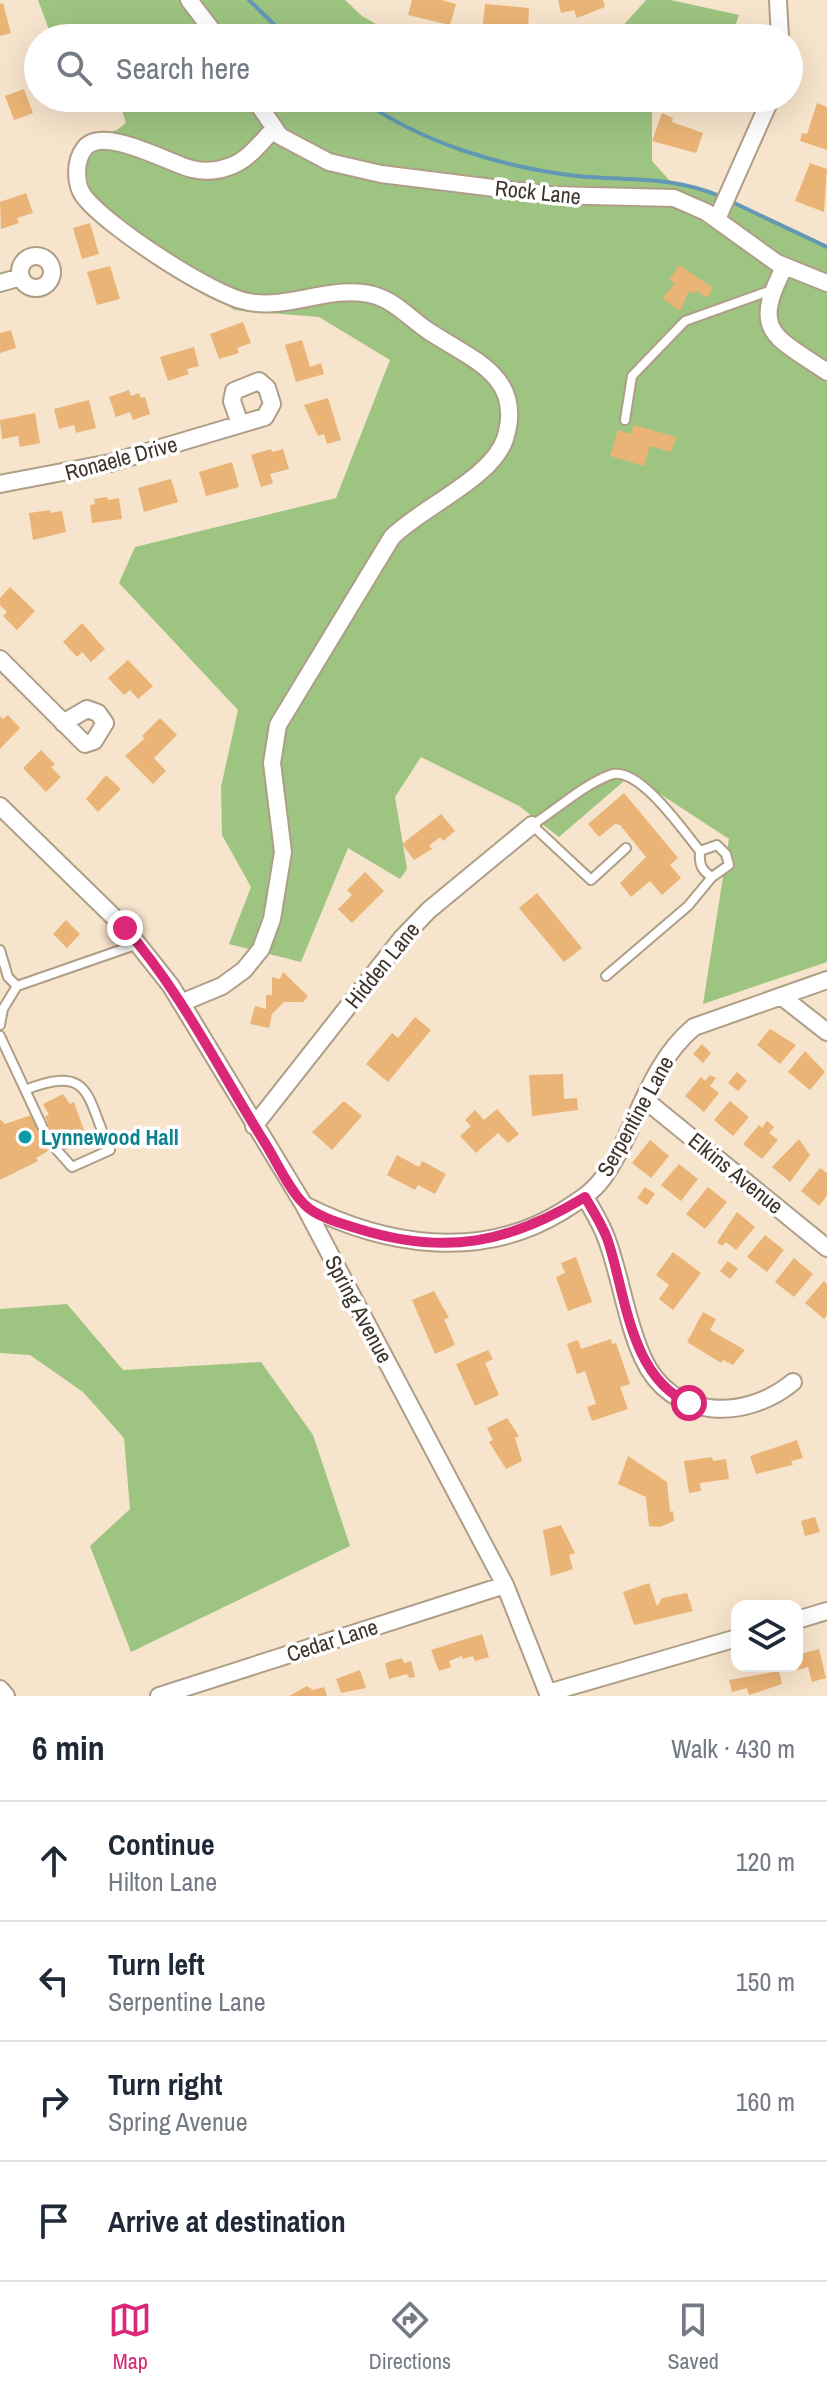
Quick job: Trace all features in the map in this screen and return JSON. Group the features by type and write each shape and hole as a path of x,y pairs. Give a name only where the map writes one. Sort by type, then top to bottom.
{"street":[{"path":"189,0 207,24"},
{"path":"778,0 779,24"},
{"name":"Rock Lane","path":"263,112 274,129 309,154 356,170 550,195 674,198 719,215 741,240 785,266 827,283"},
{"path":"719,215 765,112"},
{"path":"181,1003 222,986 244,970 261,949 272,919 283,852 272,743 287,706 392,537 410,519 485,468 505,439 508,420 505,394 488,367 429,332 388,300 348,291 270,304 222,295 131,235 85,198 78,185 79,159 85,147 92,143 128,145 153,151 193,169 210,171 242,161 274,129"},
{"path":"785,266 772,290 766,315 771,331 827,372"},
{"path":"0,283 21,277"},
{"name":"Ronaele Drive","path":"0,484 72,473 240,424"},
{"path":"0,659 63,723"},
{"name":"Spring Avenue","path":"0,806 139,944 181,1003 304,1205 505,1585 549,1695"},
{"name":"Hidden Lane","path":"254,1126 402,938 429,910 532,825"},
{"name":"Serpentine Lane","path":"304,1205 349,1226 392,1238 459,1244 520,1231 549,1219 585,1197 604,1176 666,1056 694,1027 827,980"},
{"path":"781,996 827,1032"},
{"name":"Elkins Avenue","path":"644,1099 827,1248"},
{"path":"585,1197 607,1238 643,1358 663,1385 689,1403 724,1411 767,1399 793,1382"},
{"name":"Cedar Lane","path":"159,1696 505,1585"},
{"path":"803,1618 827,1611"},
{"path":"549,1695 731,1640"},
{"path":"0,1689 6,1696"}],"lane":[{"path":"625,420 632,376 685,321 772,290"},
{"path":"626,848 591,880 532,825 612,774 629,775 641,783 700,851 699,862 712,877"},
{"path":"606,976 688,906 712,877 729,865 726,854 717,845 700,851"},
{"path":"0,1025 3,1009 17,986 139,944"},
{"path":"0,950 8,977 17,986"},
{"path":"0,1036 42,1126"},
{"path":"25,1090 54,1078 66,1078 79,1084 95,1112 110,1150 72,1167 47,1139"}],"green space":[{"path":"38,0 345,0 376,24 47,24"},
{"path":"646,0 671,0 739,15 736,24 625,24"},
{"path":"122,112 652,112 652,161 670,181 718,195 827,247 827,962 703,1004 729,839 631,775 559,837 519,806 421,757 395,797 407,869 400,879 348,848 301,962 229,944 251,887 222,835 221,787 238,710 119,583 135,547 336,498 390,360 319,317 234,310 91,197 80,138 117,130 126,123"},
{"path":"67,1304 123,1370 261,1362 313,1435 350,1546 131,1652 90,1546 130,1509 124,1438 83,1392 30,1355 0,1353 0,1309"}],"building":[{"path":"412,0 442,0 456,4 450,24 408,15"},
{"path":"558,0 603,0 605,7 577,18 574,10 561,13"},
{"path":"3,3 11,33 0,36 0,4"},
{"path":"485,4 529,8 528,24 483,24"},
{"path":"24,89 24,112 33,113 14,120 5,96"},
{"path":"817,103 827,107 827,150 800,141 802,133 807,134"},
{"path":"662,113 673,118 672,122 703,133 696,153 652,141"},
{"path":"810,163 827,169 824,212 795,201"},
{"path":"26,193 33,213 17,218 19,223 1,229 0,202"},
{"path":"90,223 99,254 82,259 73,228"},
{"path":"679,265 713,288 707,298 696,290 694,294 689,291 680,311 662,298 675,284 669,280"},
{"path":"110,266 120,299 97,305 87,272"},
{"path":"243,322 251,343 237,348 239,353 219,359 210,334"},
{"path":"11,330 16,348 0,353 0,333"},
{"path":"302,340 310,367 321,363 324,374 296,382 285,345"},
{"path":"194,347 199,366 187,369 189,374 168,381 160,357"},
{"path":"129,390 131,396 139,393 141,398 145,397 150,414 133,420 130,412 116,417 109,397"},
{"path":"328,398 341,440 327,444 324,434 318,436 304,405"},
{"path":"89,400 96,428 76,433 74,425 59,429 54,409"},
{"path":"35,413 40,443 20,447 18,436 2,439 0,420"},
{"path":"634,425 676,437 671,452 650,446 644,466 610,456 618,430 631,434"},
{"path":"271,449 272,452 283,449 289,469 270,474 273,483 261,487 251,455"},
{"path":"232,462 239,487 206,496 199,472"},
{"path":"171,479 178,502 144,512 138,488"},
{"path":"107,497 108,500 119,498 122,519 92,523 90,505 95,504 94,499"},
{"path":"50,510 50,513 62,511 66,532 33,540 29,513"},
{"path":"10,587 35,611 17,630 3,616 7,612 0,605 0,598"},
{"path":"82,623 105,649 91,662 82,652 77,657 63,642"},
{"path":"128,660 153,686 138,699 130,690 124,695 108,678"},
{"path":"8,715 20,728 0,749 0,716 3,719"},
{"path":"160,718 177,735 154,758 166,771 153,784 125,756 145,738 142,736"},
{"path":"41,750 55,764 51,767 61,777 46,792 23,768"},
{"path":"106,775 121,789 98,812 86,799"},
{"path":"624,793 678,858 670,865 681,878 662,895 650,881 631,897 620,883 646,857 620,825 615,824 599,837 588,824"},
{"path":"441,814 455,831 443,841 440,837 429,846 432,849 414,860 402,844"},
{"path":"365,872 384,891 352,923 338,909 352,895 347,890"},
{"path":"537,893 582,948 564,962 519,908"},
{"path":"66,920 80,934 67,948 53,934"},
{"path":"283,972 308,996 303,1002 284,1002 272,1014 269,1028 250,1024 255,1006 266,1009 266,995 272,995 272,977 280,979"},
{"path":"415,1017 431,1030 388,1082 366,1064 392,1033 398,1038"},
{"path":"770,1029 796,1045 780,1064 757,1045"},
{"path":"702,1044 711,1053 703,1063 693,1054"},
{"path":"805,1051 825,1072 810,1090 788,1072"},
{"path":"737,1072 747,1081 738,1091 728,1083"},
{"path":"563,1074 564,1099 577,1098 578,1110 532,1116 529,1075"},
{"path":"710,1075 716,1078 710,1086 719,1093 704,1112 685,1096 701,1077 705,1081"},
{"name":"Lynnewood Hall","path":"63,1094 70,1104 74,1102 87,1139 65,1150 54,1136 42,1141 48,1151 36,1158 38,1161 0,1180 0,1119 5,1124 31,1115 37,1128 48,1124 45,1116 49,1115 43,1104"},
{"path":"344,1101 362,1116 332,1150 312,1132"},
{"path":"730,1101 749,1117 733,1136 714,1120"},
{"path":"497,1109 519,1134 508,1143 498,1133 476,1153 460,1136 471,1126 465,1120 475,1110 484,1120"},
{"path":"767,1121 774,1127 769,1133 778,1140 762,1159 743,1144 759,1125 762,1128"},
{"path":"799,1139 810,1155 790,1182 772,1167"},
{"path":"650,1140 669,1156 651,1178 632,1163"},
{"path":"397,1155 419,1167 422,1161 446,1174 435,1194 418,1185 415,1190 387,1175"},
{"path":"679,1164 698,1179 681,1201 661,1185"},
{"path":"820,1168 827,1173 827,1196 819,1206 801,1191"},
{"path":"645,1187 655,1194 647,1205 637,1198"},
{"path":"708,1187 727,1202 705,1229 686,1214"},
{"path":"737,1212 755,1227 736,1250 726,1242 722,1246 717,1242"},
{"path":"765,1235 784,1250 767,1272 747,1257"},
{"path":"673,1252 701,1273 673,1310 659,1299 669,1285 656,1275"},
{"path":"576,1257 592,1302 568,1311 556,1277 565,1273 561,1263"},
{"path":"794,1258 813,1274 794,1297 775,1282"},
{"path":"728,1261 738,1269 730,1279 720,1271"},
{"path":"824,1281 827,1284 827,1315 824,1319 805,1303"},
{"path":"434,1291 449,1318 444,1319 455,1345 435,1354 412,1300"},
{"path":"703,1312 716,1319 710,1330 745,1350 733,1365 723,1360 721,1363 687,1342"},
{"path":"611,1339 612,1344 616,1343 630,1384 620,1387 628,1409 592,1421 587,1407 596,1404 585,1371 577,1374 567,1344 578,1340 581,1349"},
{"path":"488,1350 493,1359 485,1363 499,1395 475,1406 456,1364"},
{"path":"507,1418 519,1436 515,1438 522,1461 506,1469 489,1442 493,1440 487,1428"},
{"path":"797,1440 803,1458 791,1461 793,1465 756,1474 750,1456"},
{"path":"628,1456 667,1482 674,1521 660,1527 649,1526 646,1497 618,1484"},
{"path":"712,1457 713,1461 726,1459 729,1479 700,1483 701,1491 689,1493 684,1461"},
{"path":"815,1517 820,1532 805,1536 801,1521"},
{"path":"561,1525 575,1553 569,1555 573,1569 551,1576 543,1530"},
{"path":"649,1583 657,1606 662,1598 687,1593 693,1611 634,1625 623,1592"},
{"path":"482,1634 489,1657 475,1661 473,1656 463,1659 462,1656 449,1661 451,1667 439,1671 431,1650"},
{"path":"819,1649 826,1678 812,1682 808,1667 803,1668 803,1653"},
{"path":"402,1658 404,1663 411,1661 415,1677 409,1678 407,1674 389,1679 385,1663"},
{"path":"360,1670 366,1688 341,1693 336,1679"},
{"path":"779,1672 782,1684 749,1695 747,1688 732,1692 729,1680"},
{"path":"307,1686 313,1690 324,1687 327,1696 289,1696"}],"waterway":[{"path":"249,0 274,24"},
{"path":"380,112 435,140 491,159 577,176 669,182 722,197"},
{"path":"730,201 827,247"}],"place":[{"name":"Lynnewood Hall","path":"25,1137"}],"route":[{"path":"125,928 171,986 304,1205 349,1226 392,1238 427,1244 459,1244 520,1231 549,1219 585,1197 607,1238 643,1358 663,1385 689,1403"}]}
